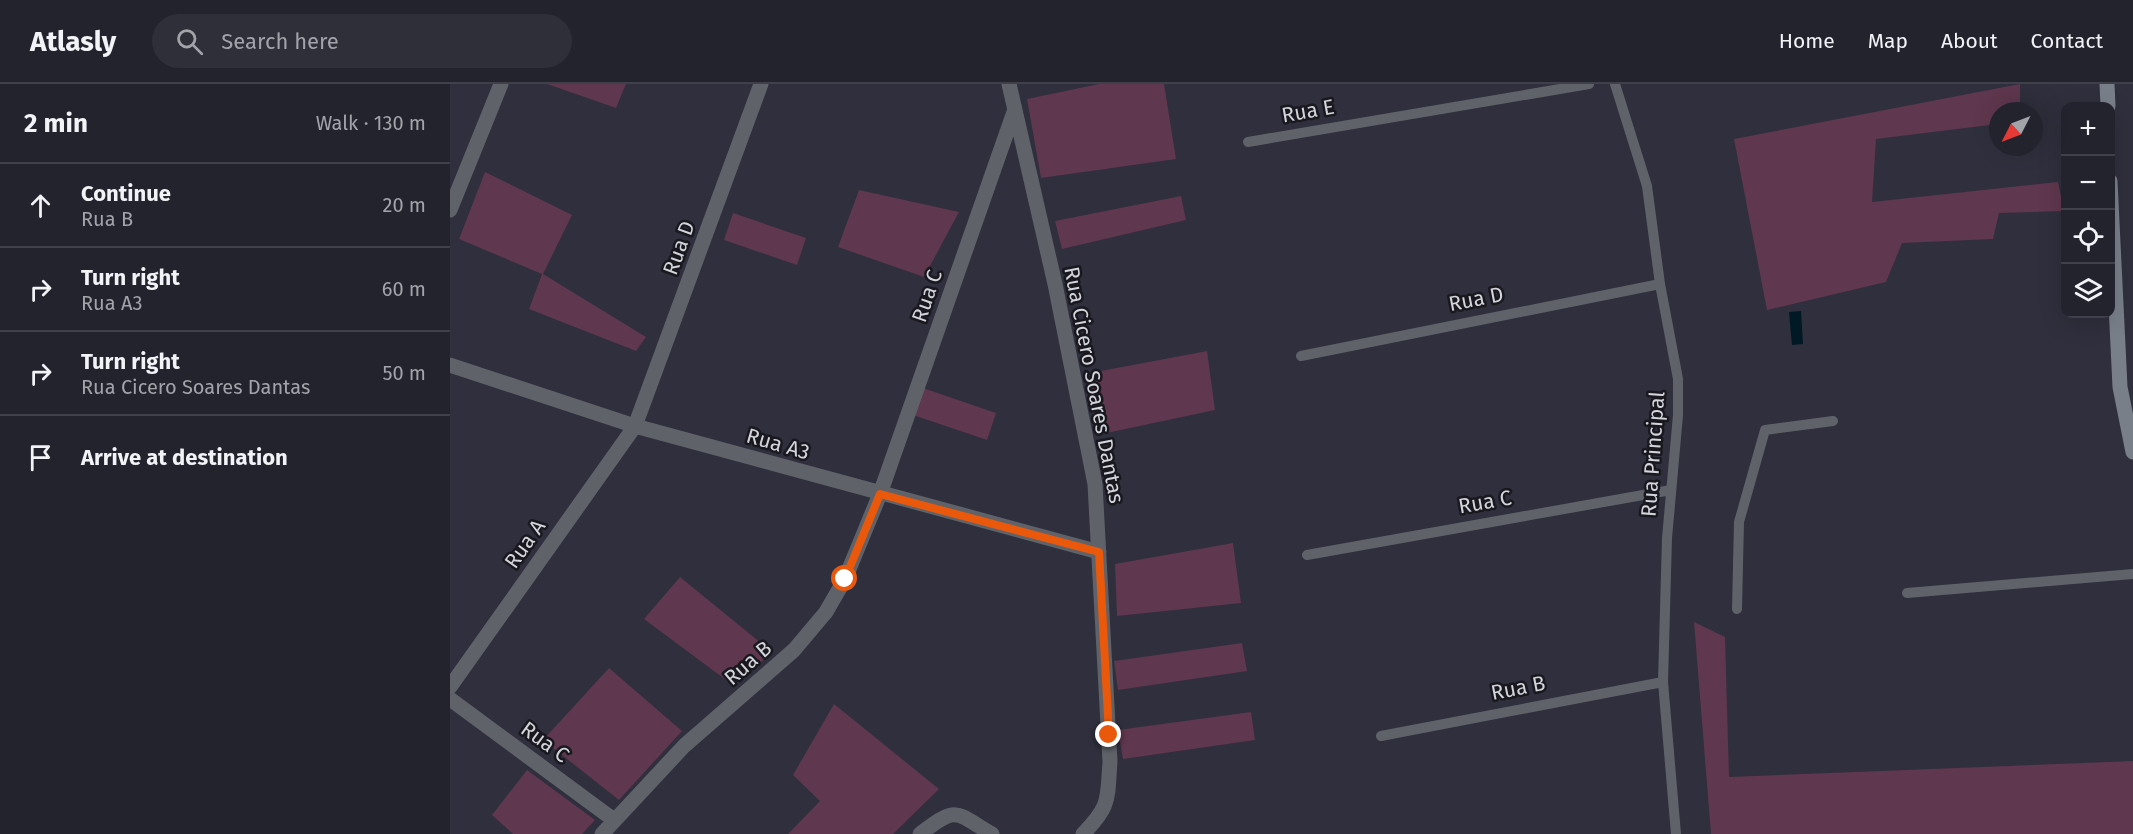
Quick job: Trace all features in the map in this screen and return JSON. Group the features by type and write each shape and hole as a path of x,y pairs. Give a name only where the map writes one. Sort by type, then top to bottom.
{"main road":[{"path":"2107,84 2108,102"},
{"path":"2112,210 2121,387 2133,452"}],"street":[{"path":"450,210 501,84"},
{"name":"Rua D","path":"635,426 761,84"},
{"name":"Rua Cicero Soares Dantas","path":"1009,84 1076,382 1095,484 1110,762 1108,797 1103,813 1083,834"},
{"name":"Rua C","path":"880,494 1014,112"},
{"name":"Rua A3","path":"450,365 635,426 1099,552"},
{"name":"Rua A","path":"450,687 635,426"},
{"name":"Rua B","path":"602,834 684,746 777,666 811,631 826,612 845,579 880,494"},
{"name":"Rua C","path":"450,699 614,820"},
{"path":"920,834 945,815 956,814 966,816 992,834"}],"lane":[{"name":"Rua E","path":"1248,142 1589,84"},
{"name":"Rua Principal","path":"1615,84 1647,186 1660,284 1678,379 1678,415 1667,538 1664,682 1676,834"},
{"name":"Rua D","path":"1301,356 1660,284"},
{"path":"1737,609 1739,522 1765,430 1833,421"},
{"name":"Rua C","path":"1307,555 1671,490"},
{"path":"1907,593 2133,574"},
{"name":"Rua B","path":"1381,736 1664,682"}],"shaded area":[{"path":"547,84 626,84 616,108"},
{"path":"1099,84 1164,84 1176,159 1041,178 1027,99"},
{"path":"2020,84 2020,102 1989,102 1989,125 1876,139 1872,202 2058,182 2061,211 1999,213 1993,239 1902,243 1886,282 1767,310 1734,139"},
{"path":"485,172 572,215 543,274 646,337 636,351 529,309 542,274 459,239"},
{"path":"859,190 959,212 924,277 838,247"},
{"path":"1181,196 1186,220 1062,249 1055,221"},
{"path":"733,213 806,238 797,265 724,240"},
{"path":"1207,351 1215,410 1097,435 1085,374"},
{"path":"923,388 996,413 987,440 913,415"},
{"path":"1233,543 1241,603 1117,616 1115,564"},
{"path":"680,577 772,652 734,686 644,619"},
{"path":"1694,622 1725,637 1729,777 2133,761 2133,834 1711,834"},
{"path":"1242,643 1247,671 1118,690 1114,661"},
{"path":"609,668 682,731 619,800 543,740"},
{"path":"834,704 939,789 893,834 788,834 820,801 793,775"},
{"path":"1251,712 1255,740 1123,759 1118,730"},
{"path":"527,770 595,820 582,834 513,834 492,815"}],"water":[{"path":"1801,311 1803,344 1792,345 1789,312"}],"route":[{"path":"845,579 880,494 1099,552 1105,622 1109,735"}]}
